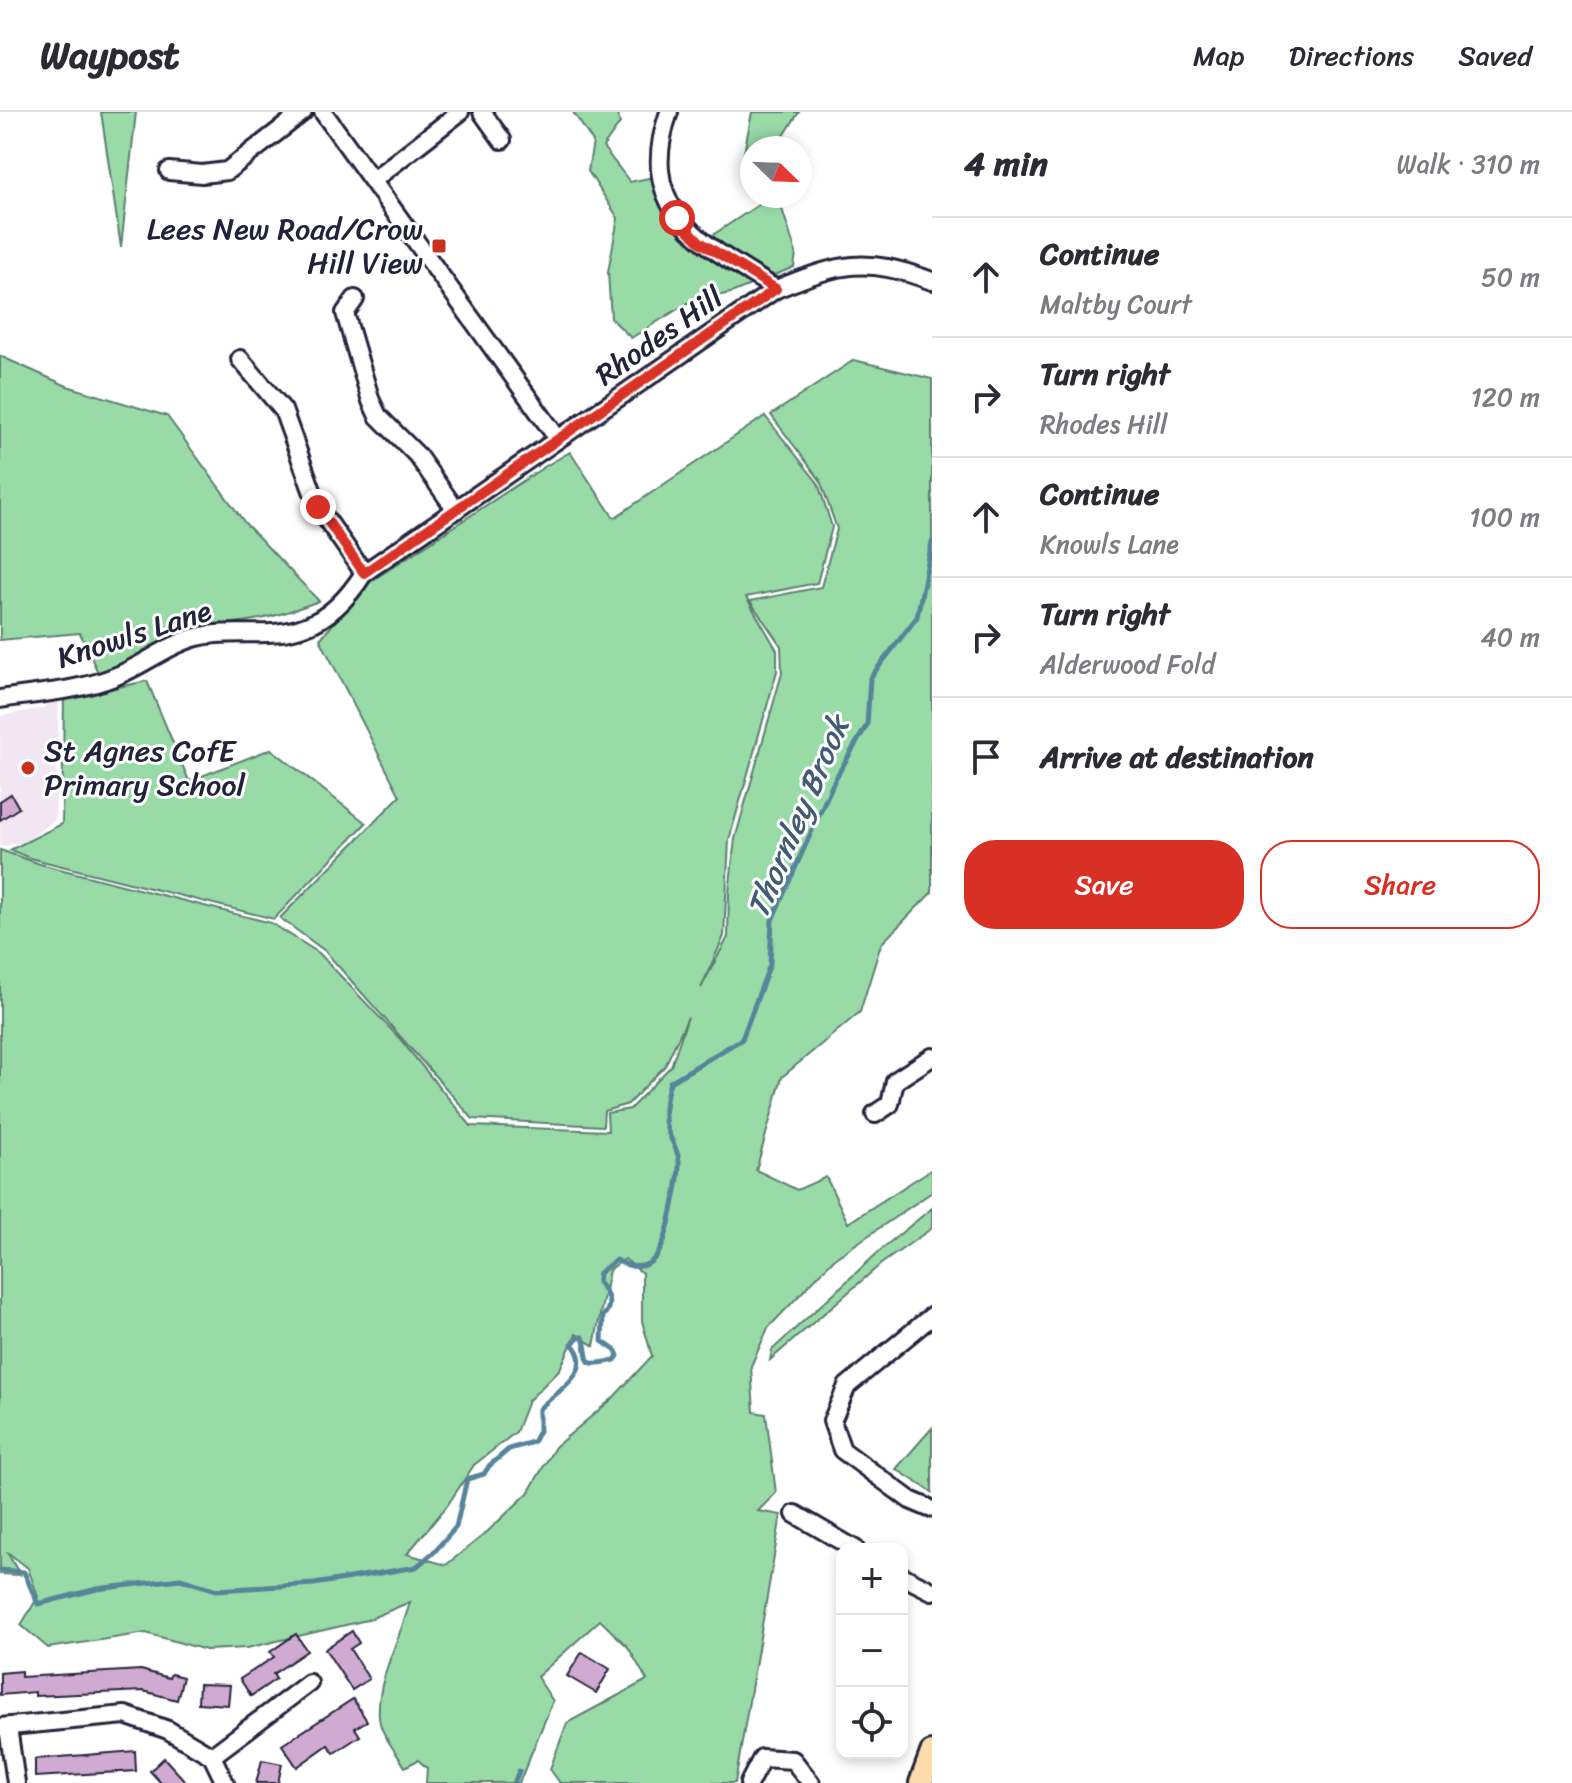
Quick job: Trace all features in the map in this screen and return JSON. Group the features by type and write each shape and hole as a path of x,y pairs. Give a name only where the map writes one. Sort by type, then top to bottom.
{"main road":[{"path":"921,1783 932,1753"}],"street":[{"path":"169,171 202,174 227,171 303,112"},
{"path":"323,112 558,439"},
{"path":"373,180 460,112"},
{"path":"482,112 502,140"},
{"path":"669,112 660,139 658,171 677,218 700,242 776,289"},
{"name":"Rhodes Hill","path":"558,439 776,289 830,268 854,264 880,266 932,281"},
{"path":"355,299 345,313 378,416 417,455 456,510"},
{"path":"240,359 283,410 318,507 364,573"},
{"name":"Knowls Lane","path":"0,699 108,679 171,647 197,638 243,631 277,633 308,626 333,611 352,592 364,573 558,439"},
{"path":"875,1114 890,1104 895,1081 932,1057"},
{"path":"929,1508 910,1500 842,1450 832,1421 847,1386 932,1316"},
{"path":"795,1514 845,1543"},
{"path":"908,1579 932,1591"},
{"path":"212,1756 309,1683"},
{"path":"16,1783 4,1727 125,1715 168,1730 212,1756 225,1783"},
{"path":"749,1783 762,1758 793,1760 811,1783"}],"shaded area":[{"name":"St Agnes CofE Primary School","path":"59,699 55,820 26,841 0,847 0,716 43,708"}],"green space":[{"path":"101,112 136,112 121,247"},
{"path":"573,112 616,112 620,123 603,147 630,182 668,174 679,208 705,240 754,208 782,208 796,253 794,267 731,293 691,301 631,338 611,318 608,272 618,218 588,171 593,142"},
{"path":"752,112 799,112 784,136 747,136"},
{"path":"0,356 67,386 167,416 245,523 319,601 268,617 175,635 99,675 80,633 0,640"},
{"path":"854,360 932,379 932,892 881,944 860,1012 782,1077 756,1170 797,1190 826,1177 848,1223 932,1169 932,1192 834,1259 768,1328 751,1366 754,1412 766,1414 776,1493 758,1511 781,1515 735,1783 560,1783 550,1769 567,1723 647,1680 628,1647 600,1620 537,1677 553,1701 519,1783 426,1783 427,1768 418,1760 405,1767 389,1743 379,1717 381,1688 410,1602 367,1620 247,1648 206,1650 146,1633 48,1648 21,1625 38,1597 28,1568 7,1552 20,1575 0,1574 0,850 40,864 271,923 319,953 400,1039 471,1126 608,1131 607,1113 630,1109 671,1066 688,1017 665,1066 628,1104 604,1111 603,1126 473,1119 325,951 280,918 400,796 320,639 370,582 570,452 614,518 765,416 818,483 832,527 817,583 746,597 777,650 777,671 729,840 724,936 701,988 728,937 735,839 782,673 781,646 750,601 821,587 837,529 820,480 771,415","holes":["625,1259 642,1273 642,1321 652,1356 612,1399 555,1447 528,1493 486,1533 446,1565 407,1554 447,1506 474,1465 516,1432 528,1401 560,1369 576,1334 594,1346 609,1270"]},
{"path":"147,681 189,781 271,749 366,823 274,919 30,858 10,850 62,824 64,699"},
{"path":"932,1208 932,1228 881,1264 770,1360 772,1350 884,1247"},
{"path":"932,1428 932,1492 896,1469"}],"building":[{"path":"11,794 19,808 0,820 0,801"},
{"path":"352,1631 359,1643 350,1649 369,1679 352,1690 325,1649"},
{"path":"296,1634 307,1651 273,1674 276,1679 251,1696 240,1679 274,1657 270,1652"},
{"path":"582,1652 610,1669 596,1693 567,1676"},
{"path":"141,1670 169,1678 171,1674 183,1677 177,1700 143,1691 0,1695 0,1673 21,1671 21,1677"},
{"path":"199,1684 230,1685 228,1705 198,1703"},
{"path":"353,1699 367,1721 355,1728 360,1736 334,1753 328,1745 297,1767 282,1745"},
{"path":"135,1751 136,1771 35,1777 35,1759"},
{"path":"164,1758 187,1783 161,1783 150,1771"},
{"path":"262,1760 282,1764 278,1783 256,1783"}],"waterway":[{"name":"Thornley Brook","path":"0,1570 24,1572 38,1604 97,1589 180,1579 217,1590 314,1584 416,1567 456,1527 467,1479 484,1474 509,1449 533,1442 539,1431 539,1409 577,1372 580,1363 572,1344 578,1337 583,1337 591,1363 615,1360 618,1356 616,1351 602,1341 603,1316 609,1303 598,1282 599,1273 616,1260 630,1266 641,1266 650,1262 662,1245 672,1211 679,1167 677,1152 665,1121 670,1082 742,1039 770,964 772,920 835,779 867,725 870,678 917,617 932,542"},
{"path":"514,1783 519,1771"}],"place":[{"name":"Lees New Road/Crow Hill View","path":"439,246"},
{"name":"St Agnes CofE Primary School","path":"28,768"}],"route":[{"path":"318,507 364,573 776,289 700,242 677,218"}]}
